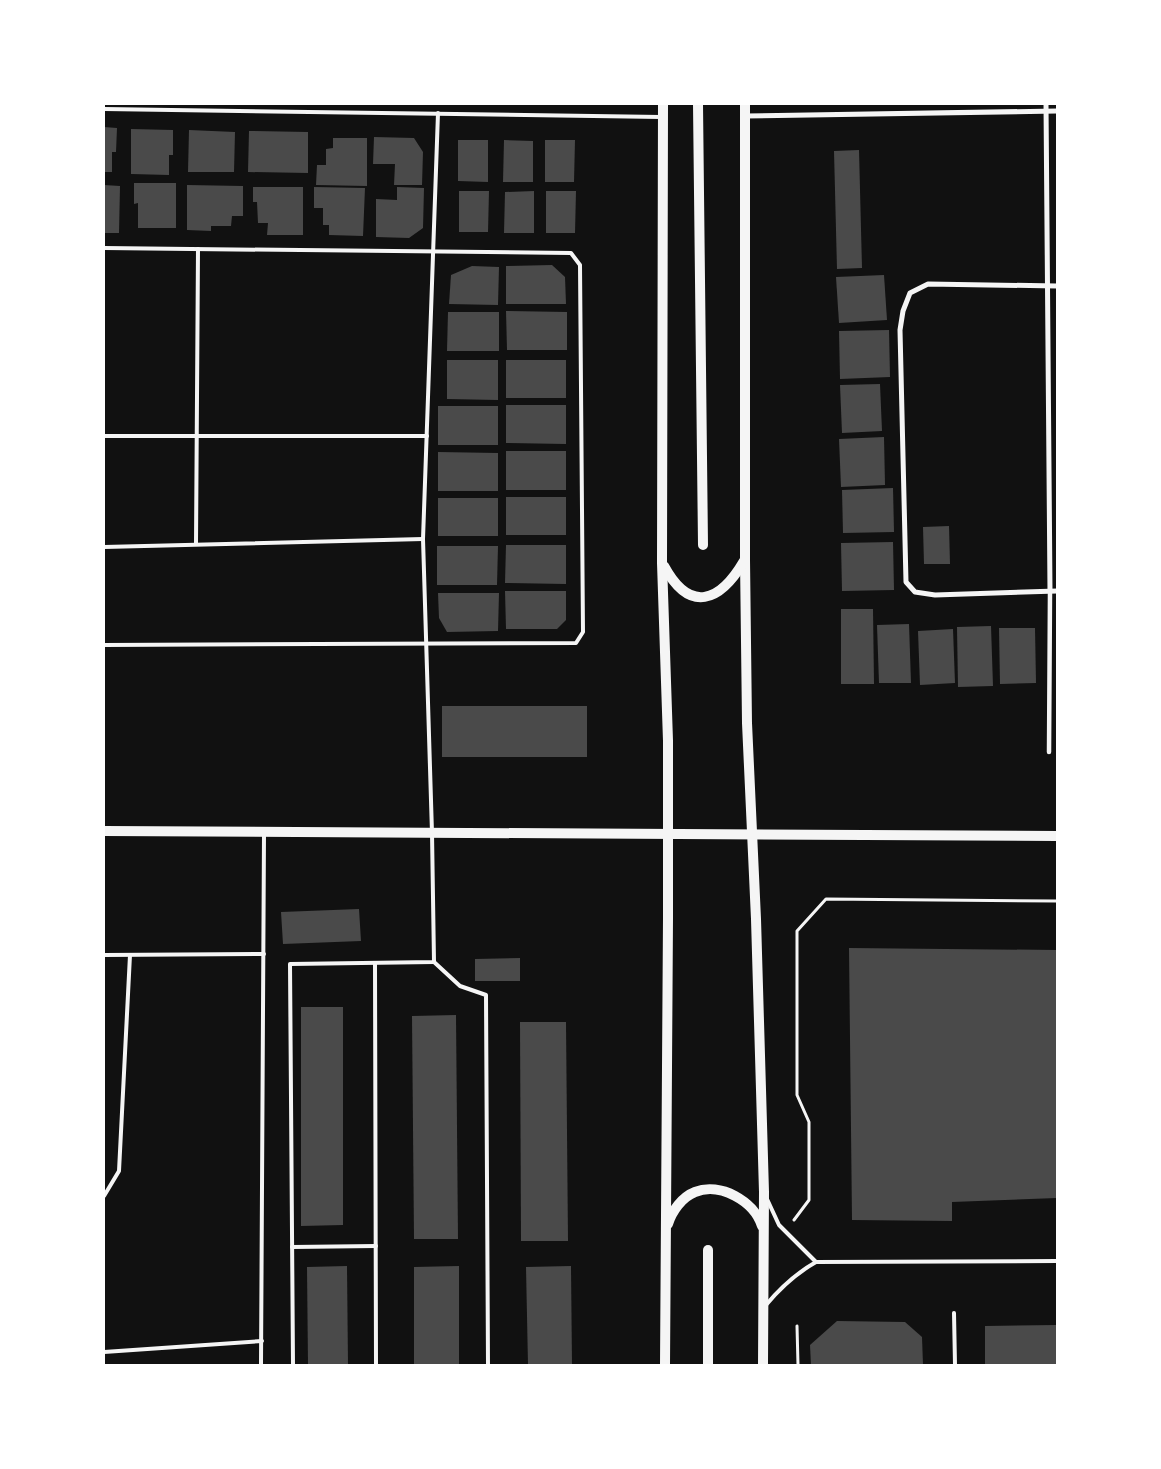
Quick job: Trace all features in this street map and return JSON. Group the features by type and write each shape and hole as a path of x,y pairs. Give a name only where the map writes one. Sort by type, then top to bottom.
{"main road":[{"path":"663,104 662,563 668,741 665,1365"},
{"path":"698,104 703,544"},
{"path":"745,104 747,723 756,919 764,1192 763,1365"},
{"path":"662,563 682,592 699,596 710,596 720,592 728,584 745,560"},
{"path":"104,831 1057,836"},
{"path":"666,1233 672,1214 682,1201 696,1192 708,1190 724,1192 744,1202 756,1213 764,1231"},
{"path":"708,1250 708,1365"}],"street":[{"path":"1046,104 1050,591 1049,752"},
{"path":"745,116 1057,111"},
{"path":"1057,286 928,284 910,293 903,311 900,330 906,582 915,592 935,595 1057,591"}],"lane":[{"path":"269,104 269,111"},
{"path":"104,109 663,117"},
{"path":"434,962 423,539 438,113"},
{"path":"104,248 571,254 580,265 583,632 576,643 104,645"},
{"path":"196,544 198,249"},
{"path":"104,436 427,436"},
{"path":"104,546 423,539"},
{"path":"262,1365 264,832"},
{"path":"104,955 264,954"},
{"path":"104,1196 119,1171 130,955"},
{"path":"293,1365 290,964 434,962 460,986 486,995 488,1365"},
{"path":"374,963 376,1365"},
{"path":"764,1192 779,1225 816,1262"},
{"path":"292,1247 376,1246"},
{"path":"764,1308 793,1277 816,1262 1057,1261"},
{"path":"954,1313 955,1365"},
{"path":"104,1352 262,1341"}],"path":[{"path":"794,1221 809,1200 809,1122 797,1095 798,931 826,899 1057,901"},
{"path":"797,1326 798,1365"}],"building":[{"path":"104,127 117,128 116,152 112,152 112,172 104,172"},
{"path":"131,129 173,130 173,155 169,155 169,175 131,174"},
{"path":"189,130 235,132 234,172 188,172"},
{"path":"249,131 308,132 308,173 248,172"},
{"path":"374,137 414,138 423,152 422,185 394,185 395,164 373,164"},
{"path":"333,138 367,138 367,186 316,185 317,165 326,165 326,149 333,148"},
{"path":"458,140 488,140 488,182 458,181"},
{"path":"504,140 533,141 533,182 503,182"},
{"path":"545,140 575,140 574,182 545,182"},
{"path":"859,150 862,268 837,269 834,151"},
{"path":"134,183 176,183 176,228 138,228 138,203 134,204"},
{"path":"104,185 120,186 119,233 104,233"},
{"path":"187,185 243,186 243,216 232,216 231,226 211,226 211,231 187,230"},
{"path":"253,187 303,187 303,235 267,235 268,223 258,223 257,202 253,202"},
{"path":"314,187 365,188 363,236 329,235 329,225 323,225 323,208 314,208"},
{"path":"397,187 424,188 423,228 409,238 376,237 376,199 397,200"},
{"path":"459,191 489,191 488,232 459,232"},
{"path":"534,191 534,233 504,233 505,192"},
{"path":"546,191 576,191 575,233 546,233"},
{"path":"552,265 565,277 566,304 506,304 506,266"},
{"path":"472,266 499,267 498,305 449,304 451,275"},
{"path":"884,275 887,320 839,323 836,277"},
{"path":"506,311 567,312 567,350 507,350"},
{"path":"448,312 499,312 499,351 447,351"},
{"path":"889,330 890,377 840,379 839,331"},
{"path":"447,360 498,360 498,400 447,399"},
{"path":"506,360 566,360 566,398 506,398"},
{"path":"880,384 882,431 842,433 840,385"},
{"path":"506,405 566,405 566,444 506,443"},
{"path":"438,406 498,406 498,445 438,445"},
{"path":"884,437 885,485 841,487 839,439"},
{"path":"506,451 566,451 566,490 506,490"},
{"path":"438,452 498,453 498,491 438,491"},
{"path":"893,488 894,532 843,533 842,490"},
{"path":"506,497 566,497 566,535 506,535"},
{"path":"438,498 498,498 498,536 438,536"},
{"path":"949,526 950,564 924,564 923,527"},
{"path":"893,542 894,590 842,591 841,543"},
{"path":"506,545 566,545 566,584 505,583"},
{"path":"437,546 498,546 497,585 437,585"},
{"path":"505,591 566,591 566,620 557,629 506,629"},
{"path":"438,593 499,593 498,631 447,632 439,618"},
{"path":"841,609 873,609 874,684 841,684"},
{"path":"909,624 911,683 879,683 877,625"},
{"path":"991,626 993,686 958,687 957,627"},
{"path":"999,628 1035,628 1036,683 1000,684"},
{"path":"953,629 955,683 920,685 918,631"},
{"path":"442,706 587,706 587,757 442,757"},
{"path":"359,909 361,941 283,944 281,912"},
{"path":"849,948 1057,950 1057,1198 952,1202 952,1221 852,1220"},
{"path":"520,958 520,981 475,981 475,959"},
{"path":"301,1007 343,1007 343,1225 301,1226"},
{"path":"456,1015 458,1239 414,1239 412,1016"},
{"path":"520,1022 566,1022 568,1241 521,1241"},
{"path":"347,1266 348,1365 308,1365 307,1267"},
{"path":"459,1266 459,1365 414,1365 414,1267"},
{"path":"571,1266 572,1365 528,1365 526,1267"},
{"path":"837,1321 905,1322 922,1337 923,1365 811,1365 810,1345"},
{"path":"1057,1325 1057,1365 985,1365 985,1326"}]}
